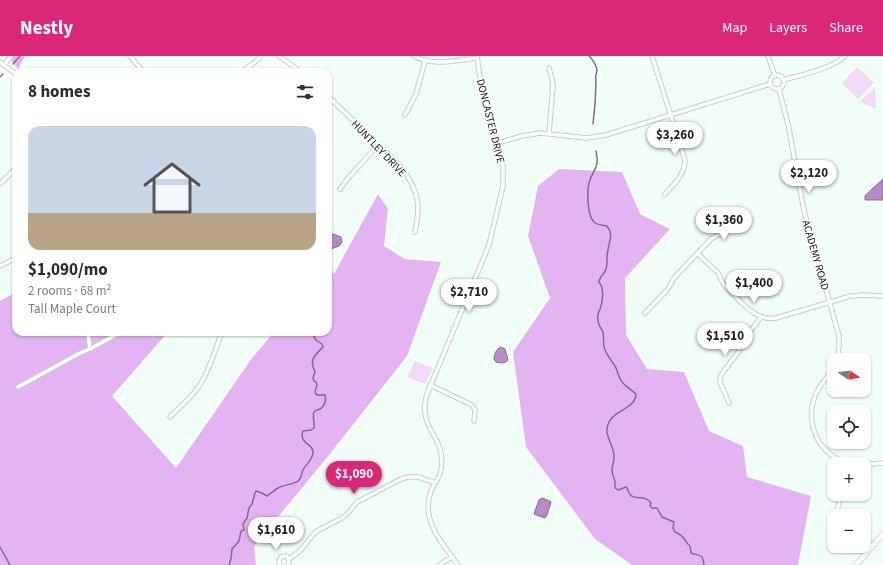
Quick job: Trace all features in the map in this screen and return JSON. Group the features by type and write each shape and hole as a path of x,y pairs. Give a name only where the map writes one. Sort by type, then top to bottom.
{"street":[{"path":"11,56 2,64 12,71"},
{"path":"130,56 140,68"},
{"path":"247,68 261,56"},
{"path":"279,56 296,68"},
{"path":"414,56 426,61 434,62 477,57"},
{"path":"652,56 685,160 685,166 681,176 665,194"},
{"path":"768,56 775,76"},
{"path":"783,80 825,68 834,64 845,56"},
{"name":"DONCASTER DRIVE","path":"458,565 434,531 428,516 429,500 440,473 441,456 440,447 425,416 425,400 486,254 503,186 503,167 498,143 481,85 477,57"},
{"path":"405,115 416,94 426,61"},
{"path":"548,68 553,86 549,133"},
{"path":"770,84 772,78 775,76"},
{"path":"775,76 781,77 783,80"},
{"path":"770,84 775,89 779,89 782,86 783,80"},
{"path":"498,143 540,133 576,137 596,137 612,134 770,84"},
{"name":"ACADEMY ROAD","path":"779,89 788,124 804,211 839,336 840,347 839,353"},
{"name":"HUNTLEY DRIVE","path":"332,100 378,145 403,171 410,181 414,189 418,207 415,232"},
{"path":"340,189 378,145"},
{"path":"0,184 12,172"},
{"path":"646,313 668,289 674,278 711,240 720,234 737,215"},
{"path":"698,254 718,273 727,288 750,311 761,317 772,319 851,296 883,296"},
{"path":"0,266 12,260"},
{"path":"728,403 720,382 721,375 738,351 742,342 761,317"},
{"path":"88,336 90,349"},
{"path":"18,388 80,352 90,349 114,336"},
{"path":"170,417 200,386 221,336"},
{"path":"827,378 815,396 812,409 812,425 818,440 834,457"},
{"path":"430,385 472,405 475,410 474,421"},
{"path":"871,465 883,462"},
{"path":"288,565 290,561 289,559 300,551 317,531 342,518 357,502 406,477 417,476 435,483"},
{"path":"856,565 883,534"},
{"path":"280,565 279,561 281,557 286,556 289,559"},
{"path":"439,565 452,557"}],"shaded area":[{"path":"14,56 25,56 19,68 11,60"},
{"path":"857,67 874,83 858,99 842,83"},
{"path":"875,87 876,109 860,102"},
{"path":"559,169 622,172 640,214 670,229 625,278 626,335 647,369 684,372 709,431 743,446 747,477 811,496 798,565 632,565 595,539 526,447 513,352 550,298 528,236 538,186"},
{"path":"883,179 883,200 865,200 865,196"},
{"path":"378,194 388,209 384,246 405,259 441,262 407,356 329,455 254,546 256,565 0,565 0,301 12,294 12,336 164,336 112,396 176,468 252,358 271,336 332,336 332,271 334,274"},
{"path":"332,234 341,237 342,242 339,246 332,249"},
{"path":"501,347 505,349 508,360 502,363 496,362 494,359 496,352"},
{"path":"415,361 433,368 425,384 407,377"},
{"path":"542,498 551,502 545,518 534,514 539,500"}],"waterway":[{"path":"13,64 20,56"},
{"path":"589,56 594,62 597,70 593,124"},
{"path":"0,77 3,74"},
{"path":"596,151 597,165 588,187 589,210 592,220 599,225 607,226 611,235 607,252 607,267 599,282 602,287 603,297 601,308 597,316 599,325 603,332 604,345 607,355 616,368 621,380 636,394 633,403 612,418 607,427 608,436 614,453 612,470 615,488 618,490 626,487 632,496 645,498 651,503 650,506 652,508 657,508 662,517 674,522 673,528 675,532 681,535 690,546 691,553 703,558 704,565"},
{"path":"229,565 232,549 239,541 241,531 244,530 243,524 247,518 249,508 252,504 256,491 267,496 282,486 297,482 313,454 311,447 305,442 302,434 303,431 314,428 314,412 320,409 325,403 325,395 318,395 315,392 317,385 313,378 315,372 312,364 313,358 323,347 322,344 316,340 314,336"},
{"path":"0,547 10,565"}]}
